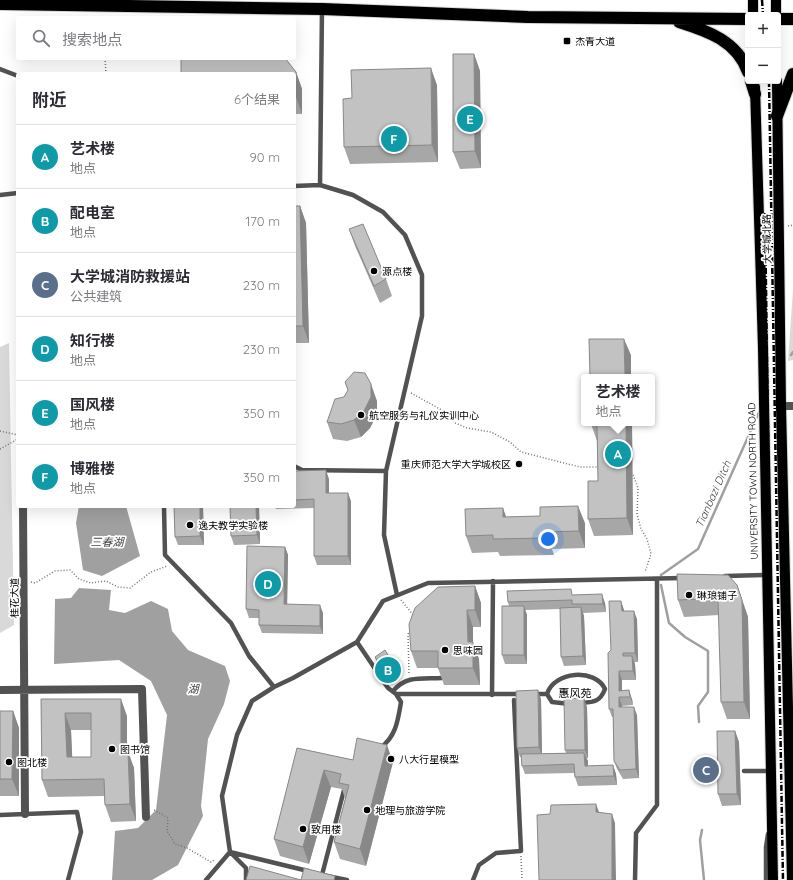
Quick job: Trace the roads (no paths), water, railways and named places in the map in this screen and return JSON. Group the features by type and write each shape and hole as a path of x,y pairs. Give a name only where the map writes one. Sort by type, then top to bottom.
{"highway":[{"path":"0,4 322,9 528,17 745,19"},
{"path":"667,18 720,37 732,47 745,67"},
{"path":"781,19 793,19"},
{"path":"777,116 793,74"},
{"path":"752,84 756,94"}],"main road":[{"path":"753,0 753,12"},
{"path":"776,0 776,12"},
{"name":"UNIVERSITY TOWN NORTH ROAD","path":"755,84 763,348 773,880"},
{"name":"大学城北路","path":"777,84 781,402"},
{"path":"760,258 779,258"},
{"path":"781,402 791,767 792,880"}],"street":[{"path":"781,402 793,406"},
{"name":"桂花大道","path":"23,508 25,814"},
{"path":"0,690 142,689 146,817"}],"lane":[{"path":"320,185 322,9"},
{"path":"0,69 16,75"},
{"path":"296,186 320,185 353,195 383,212 405,235 422,275 422,316 386,471 384,535 397,595"},
{"path":"0,195 16,195"},
{"path":"296,467 302,470 386,471"},
{"path":"164,508 165,555 231,622 249,656 274,686"},
{"path":"719,577 767,576"},
{"path":"246,880 246,868 230,852 222,796 237,735 252,701 274,686 293,678 357,642 383,600 428,583 688,578"},
{"path":"635,880 636,833 657,805 657,579"},
{"path":"492,695 493,581"},
{"path":"357,642 388,688 394,692 401,702 397,725 389,742 377,751"},
{"path":"564,677 593,677 602,682 605,689 602,697 596,702 564,705 552,702 547,694 549,687 564,677"},
{"path":"394,692 400,684 409,679 442,678"},
{"path":"394,692 492,695 547,694"},
{"path":"473,880 479,865 496,853 521,851 514,700"},
{"path":"744,771 771,771"},
{"path":"322,875 344,790"},
{"path":"791,809 793,820"},
{"path":"0,815 77,812 81,832 68,880"},
{"path":"766,880 766,847 772,817"},
{"path":"230,852 347,880"},
{"path":"206,880 230,852"}],"water":[{"name":"三春湖","path":"79,508 127,508 140,556 102,576 83,570 76,523"},
{"name":"湖","path":"79,588 111,590 109,610 125,613 151,601 168,609 172,631 188,650 225,666 230,681 224,704 208,739 201,806 203,816 178,865 152,880 112,880 115,831 138,828 156,810 167,715 151,681 119,660 54,664 55,599 71,598"}],"waterway":[{"name":"Tianbazi Ditch","path":"661,575 698,549 760,410"},
{"name":"Tianbazi Ditch","path":"661,585 669,623 685,637 708,651 708,692 698,706 699,722"},
{"name":"Tianbazi Ditch","path":"702,830 700,840 704,880"}],"railway":[{"path":"762,0 763,12"},
{"path":"769,84 783,880"},
{"path":"765,213 768,437"}],"place":[{"name":"杰青大道","path":"567,41"},
{"name":"国风楼","path":"470,119"},
{"name":"博雅楼","path":"394,139"},
{"name":"源点楼","path":"374,271"},
{"name":"航空服务与礼仪实训中心","path":"361,415"},
{"name":"艺术楼","path":"618,454"},
{"name":"重庆师范大学大学城校区","path":"519,464"},
{"name":"逸夫教学实验楼","path":"190,525"},
{"name":"知行楼","path":"268,584"},
{"name":"琳琅铺子","path":"689,595"},
{"name":"思味园","path":"445,650"},
{"name":"配电室","path":"388,670"},
{"name":"图书馆","path":"112,749"},
{"name":"八大行星模型","path":"391,759"},
{"name":"图北楼","path":"9,762"},
{"name":"大学城消防救援站","path":"706,770"},
{"name":"地理与旅游学院","path":"367,810"},
{"name":"致用楼","path":"303,829"}],"district":[{"name":"惠风苑","path":"575,693"}]}
